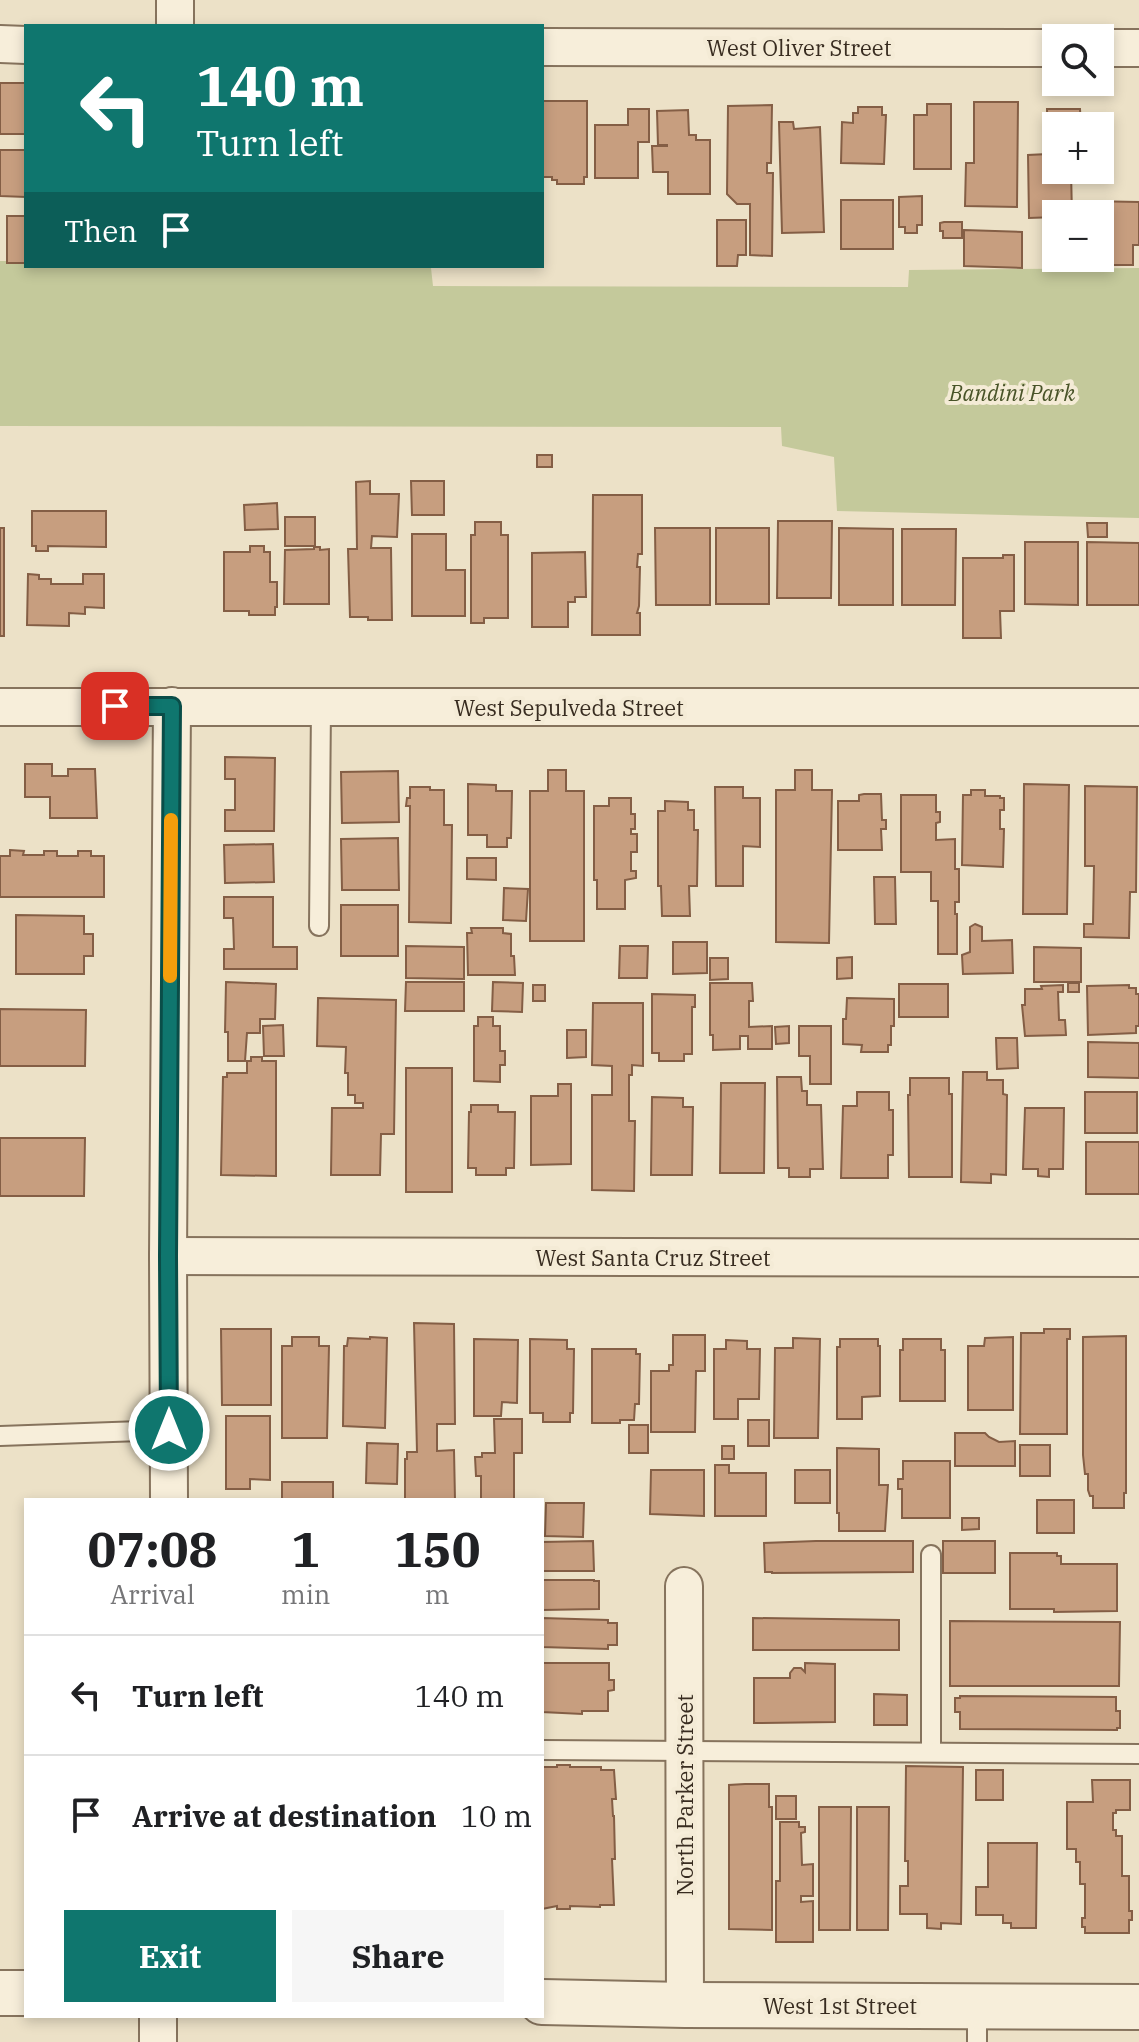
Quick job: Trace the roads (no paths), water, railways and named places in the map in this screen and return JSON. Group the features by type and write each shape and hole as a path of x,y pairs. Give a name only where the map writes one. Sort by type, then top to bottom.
{"street":[{"path":"175,0 175,24"},
{"path":"0,44 24,45"},
{"name":"West Oliver Street","path":"544,47 1042,48"},
{"path":"1114,48 1139,48"},
{"path":"169,1498 172,706"},
{"name":"West Sepulveda Street","path":"0,707 1139,707"},
{"name":"West Santa Cruz Street","path":"168,1256 1139,1258"},
{"name":"North Parker Street","path":"684,1586 685,2005"},
{"path":"0,1993 24,1993"},
{"name":"West 1st Street","path":"544,2002 685,2005 977,2024 1139,2007"},
{"path":"158,2018 158,2042"}],"lane":[{"path":"319,926 321,707"},
{"path":"0,1436 169,1430"},
{"path":"931,1555 931,1752"},
{"path":"544,1750 1139,1754"}],"park label":[{"name":"Bandini Park","path":"1012,392"}]}
